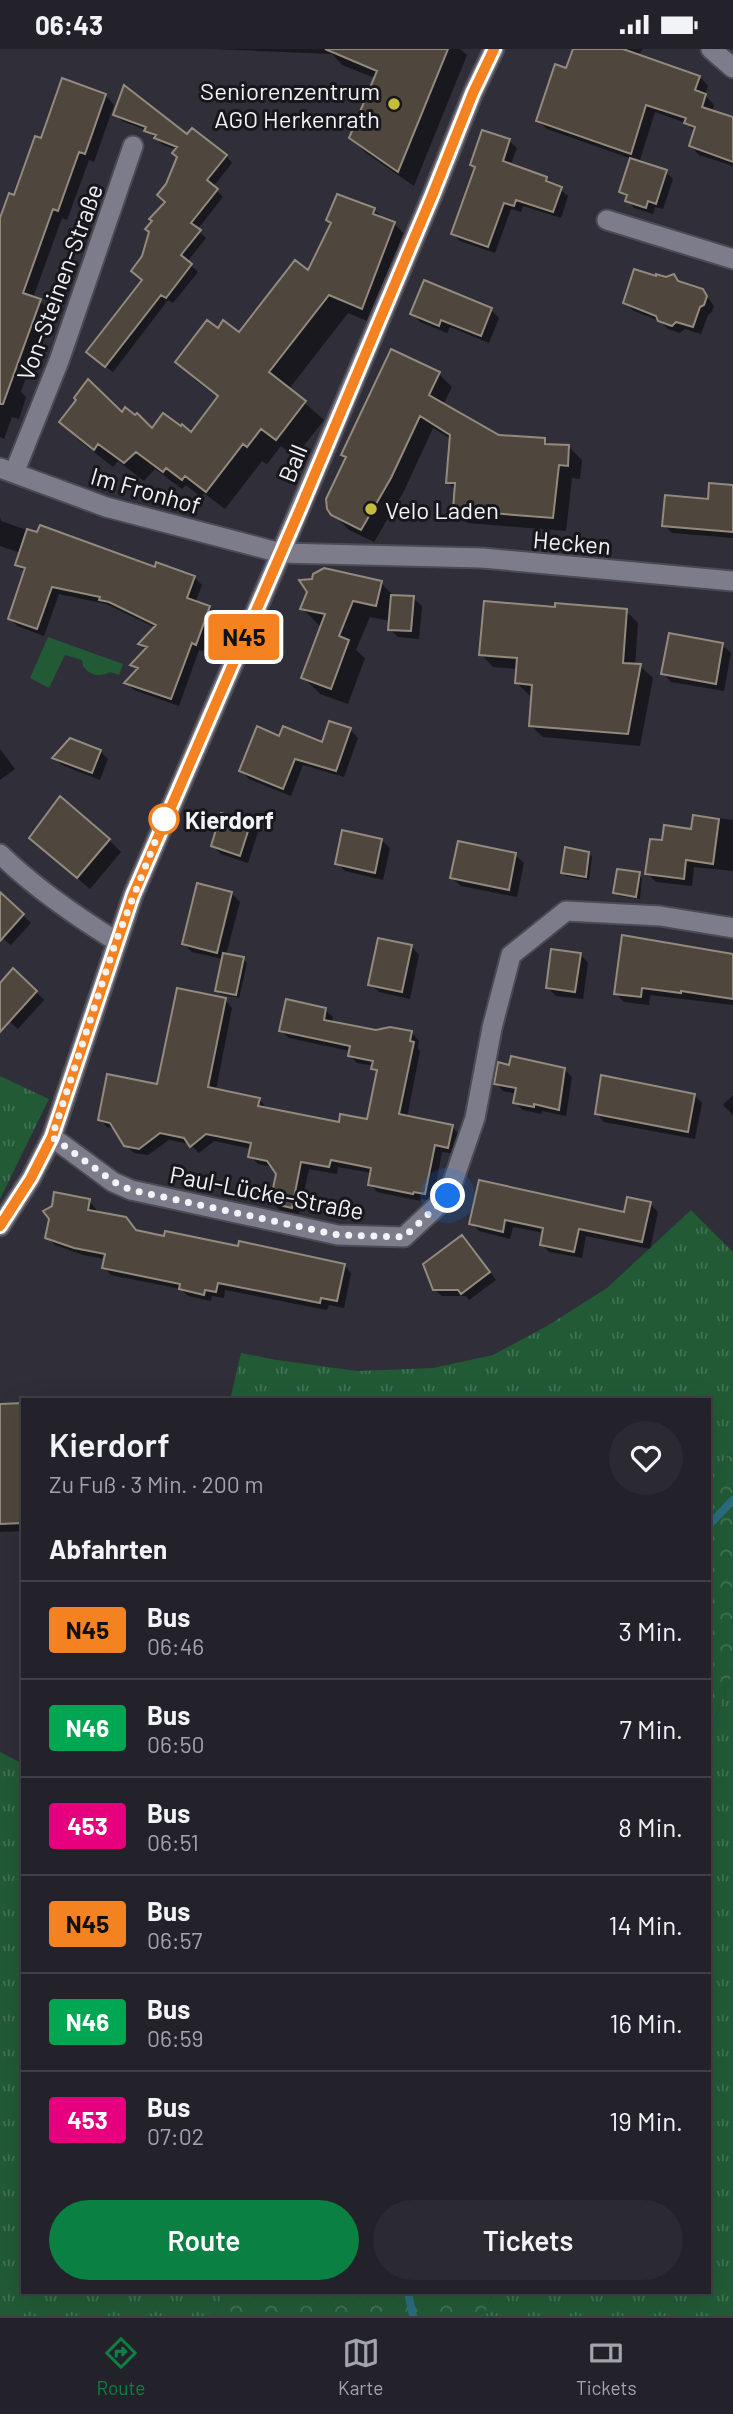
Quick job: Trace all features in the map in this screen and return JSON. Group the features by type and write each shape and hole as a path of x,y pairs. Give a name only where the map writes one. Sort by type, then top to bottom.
{"street":[{"name":"Ball","path":"116,941 133,895 494,49"},
{"path":"712,49 733,68"},
{"name":"Von-Steinen-Straße","path":"7,470 59,361 133,146"},
{"path":"607,220 733,259"},
{"name":"Im Fronhof","path":"7,470 106,507 281,553"},
{"name":"Hecken","path":"281,553 482,558 733,581"},
{"path":"0,854 26,879 72,914 116,941 52,1137 31,1178 0,1226"},
{"name":"Paul-Lücke-Straße","path":"52,1137 103,1175 131,1190 338,1235 404,1237 448,1196 475,1118 492,1028 510,955 566,911 660,916 733,928"}],"green space":[{"path":"48,637 123,664 119,675 89,672 83,666 82,660 65,655 49,688 30,678"},
{"path":"0,1076 49,1099 0,1199"},
{"path":"691,1210 733,1252 733,1452 711,1475 711,1398 230,1398 241,1353 357,1371 433,1368 493,1355 547,1326 607,1288"},
{"path":"733,1452 733,1671 711,1729 711,1475"},
{"path":"733,1671 733,2316 484,2316 492,2294 711,2294 711,1729"},
{"path":"0,1752 21,1763 21,2294 224,2294 214,2316 0,2316"},
{"path":"224,2294 492,2294 484,2316 214,2316"}],"building":[{"name":"Seniorenzentrum AGO Herkenrath","path":"325,49 448,49 398,172 349,138 377,71"},
{"path":"573,49 623,49 700,76 695,90 706,94 702,107 733,117 733,162 689,146 695,127 684,123 686,118 646,105 631,154 536,121 555,64 566,68"},
{"path":"62,78 106,94 85,154 79,152 58,211 53,209 23,293 41,299 3,404 0,404 0,218 9,193 14,195 35,136 41,138"},
{"path":"124,85 187,134 192,128 227,155 207,180 218,189 191,223 201,230 181,255 192,264 166,298 161,295 105,367 86,352 142,280 131,271 142,256 149,232 145,229 152,221 149,219 165,202 157,195 166,184 177,157 172,153 177,147 154,138 156,135 144,131 146,127 113,115"},
{"path":"482,130 510,139 503,161 547,177 546,181 562,187 553,212 516,200 514,206 504,203 488,247 451,234 475,167 470,165"},
{"path":"630,158 667,170 656,204 648,201 646,208 625,201 627,195 619,192"},
{"path":"337,194 375,208 373,214 395,222 362,309 329,295 269,372 306,401 276,440 261,429 247,447 243,444 206,492 185,476 182,480 166,468 163,472 136,452 124,463 98,444 94,450 59,422 88,379 122,412 125,407 135,415 137,413 152,428 163,413 191,432 218,396 175,362 207,320 218,328 223,320 239,332 295,260 308,270 331,223 326,220"},
{"path":"634,269 656,276 674,274 678,281 703,289 707,296 693,327 676,322 672,326 658,321 656,316 623,303"},
{"path":"424,280 492,308 481,336 441,320 439,326 410,314"},
{"path":"391,349 440,372 429,395 499,435 545,438 545,444 569,445 568,466 559,465 553,518 453,510 455,483 446,483 450,435 420,416 391,478 361,530 331,515 326,499 346,457 341,455"},
{"path":"709,483 733,485 733,532 662,526 665,495 708,499"},
{"path":"40,525 155,567 156,562 195,576 187,598 210,606 196,645 192,643 171,699 124,683 138,668 130,665 147,647 138,644 156,625 109,602 99,600 100,597 52,587 37,629 8,619 25,568 15,565 27,529 37,532"},
{"path":"324,568 382,581 376,606 353,601 339,636 349,640 331,689 301,678 325,614 300,609 307,592 299,580 312,579 313,574"},
{"path":"391,595 414,596 411,631 388,630"},
{"path":"484,601 627,609 623,663 641,664 628,734 529,726 532,685 515,683 517,658 479,655"},
{"path":"669,633 723,643 716,684 661,674"},
{"path":"329,721 351,728 336,771 295,759 283,789 239,771 257,726 279,736 283,726 322,742"},
{"path":"70,738 101,750 92,773 52,758"},
{"path":"60,796 110,839 77,878 29,838"},
{"path":"221,813 251,822 240,856 211,846"},
{"path":"693,815 719,819 713,864 686,860 684,879 645,874 650,839 662,840 664,825 691,829"},
{"path":"342,830 382,839 375,873 335,864"},
{"path":"458,841 516,853 509,890 450,878"},
{"path":"565,847 589,852 586,877 561,873"},
{"path":"617,869 640,872 636,897 613,893"},
{"path":"197,883 232,892 217,953 182,944"},
{"path":"0,892 24,914 0,941"},
{"path":"622,935 733,954 733,999 642,988 641,997 614,994"},
{"path":"378,938 412,945 402,992 368,985"},
{"path":"551,949 581,953 575,992 546,988"},
{"path":"223,953 244,957 236,995 215,991"},
{"path":"13,968 37,991 0,1032 0,983"},
{"path":"177,988 226,998 208,1087 260,1098 258,1106 339,1122 340,1114 367,1119 377,1070 371,1069 373,1061 348,1056 350,1046 279,1031 286,999 326,1008 324,1020 376,1030 390,1027 412,1031 410,1041 414,1042 399,1114 453,1125 448,1148 435,1145 425,1194 368,1185 371,1168 331,1160 329,1167 301,1162 292,1208 270,1203 276,1174 267,1161 248,1157 251,1143 206,1134 190,1147 184,1138 160,1133 139,1149 124,1146 110,1123 98,1120 107,1074 157,1084"},
{"path":"511,1056 565,1068 559,1110 534,1104 534,1107 513,1103 516,1088 494,1084 498,1062 509,1065"},
{"path":"601,1075 695,1094 688,1132 595,1114"},
{"path":"479,1180 624,1212 627,1197 651,1202 642,1242 579,1229 574,1252 540,1245 543,1228 505,1220 503,1232 469,1224"},
{"path":"54,1192 90,1199 88,1210 126,1217 136,1230 164,1236 165,1231 238,1246 239,1241 345,1264 337,1301 321,1298 320,1303 218,1283 216,1292 205,1290 204,1295 179,1289 180,1284 102,1268 105,1254 74,1248 45,1238 49,1219 43,1211 52,1206"},
{"path":"462,1235 490,1272 461,1294 458,1290 433,1290 423,1264"},
{"path":"21,1403 21,1523 0,1524 0,1404"}],"waterway":[{"path":"711,1523 733,1500"},
{"path":"408,2294 413,2316"}],"bus line":[{"name":"N45","path":"0,1226 31,1178 52,1137 116,941 164,818 301,507 473,93 494,49"}],"place":[{"name":"Seniorenzentrum AGO Herkenrath","path":"394,104"},
{"name":"Velo Laden","path":"371,509"},
{"name":"Kierdorf","path":"164,819"}],"route":[{"path":"164,819 116,941 52,1137 121,1187 338,1235 404,1237 448,1196"}]}
